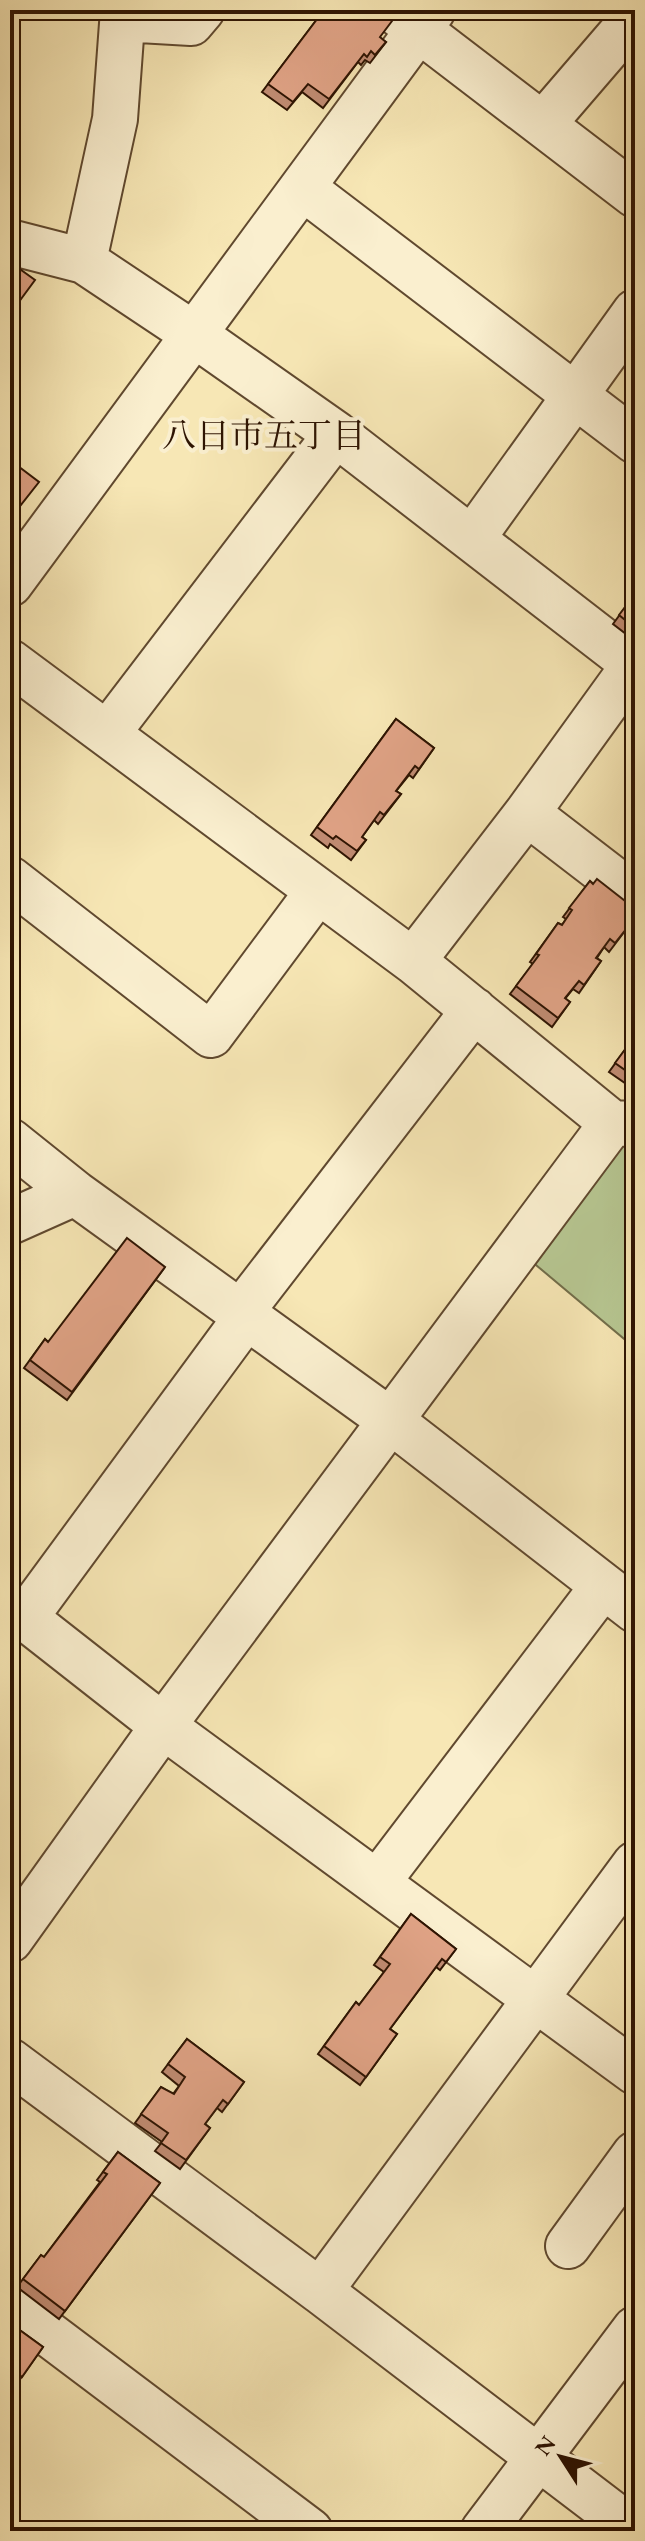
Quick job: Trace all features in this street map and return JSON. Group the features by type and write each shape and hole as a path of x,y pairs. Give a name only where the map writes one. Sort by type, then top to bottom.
{"street":[{"path":"84,261 115,119 123,14 191,23 202,10"},
{"path":"10,584 303,188 415,16 543,124 635,195"},
{"path":"543,124 635,17"},
{"path":"303,188 635,441"},
{"path":"10,242 84,261 195,335 336,434 635,665 413,961"},
{"path":"472,539 635,312"},
{"path":"107,734 336,434"},
{"path":"10,662 413,961 624,1124 391,1421 163,1726 10,1940"},
{"path":"527,813 635,896"},
{"path":"10,879 211,1035 318,891"},
{"path":"474,1010 17,1612 163,1726 635,2072"},
{"path":"10,1141 75,1193 391,1421 619,1598 377,1883"},
{"path":"10,1222 75,1193"},
{"path":"320,2291 635,1864"},
{"path":"10,2061 320,2291 635,2531"},
{"path":"568,2246 635,2154"},
{"path":"10,2305 310,2531"},
{"path":"483,2531 635,2329"}],"green space":[{"path":"618,1143 635,1144 635,1348 530,1260"}],"building":[{"path":"324,10 378,10 392,21 380,37 386,42 375,55 371,51 367,57 364,54 329,99 308,84 293,102 268,84"},
{"path":"10,262 35,280 10,314"},
{"path":"10,460 39,482 13,515 10,513"},
{"path":"635,594 635,628 619,615"},
{"path":"396,719 434,748 419,769 415,766 396,791 401,794 384,815 380,812 362,837 366,840 357,851 317,827"},
{"path":"597,879 634,908 629,915 634,919 615,943 610,939 596,958 601,961 584,985 579,981 565,998 570,1002 558,1018 516,986 558,923 562,925 572,910 569,908 590,881 593,884"},
{"path":"635,1036 635,1077 615,1063"},
{"path":"127,1238 165,1267 72,1392 30,1360 45,1339 48,1342"},
{"path":"411,1914 456,1949 446,1962 442,1959 390,2029 397,2034 366,2077 324,2046 356,2002 359,2005 390,1964 380,1957"},
{"path":"187,2039 244,2082 228,2104 223,2100 205,2124 210,2128 186,2160 161,2143 168,2133 141,2114 161,2087 174,2094 185,2077 168,2064"},
{"path":"118,2152 160,2183 65,2311 23,2279 41,2255 44,2257 107,2174 103,2172"},
{"path":"10,2323 43,2347 22,2377 10,2368"}],"district":[{"name":"八日市五丁目","path":"264,435"}]}
